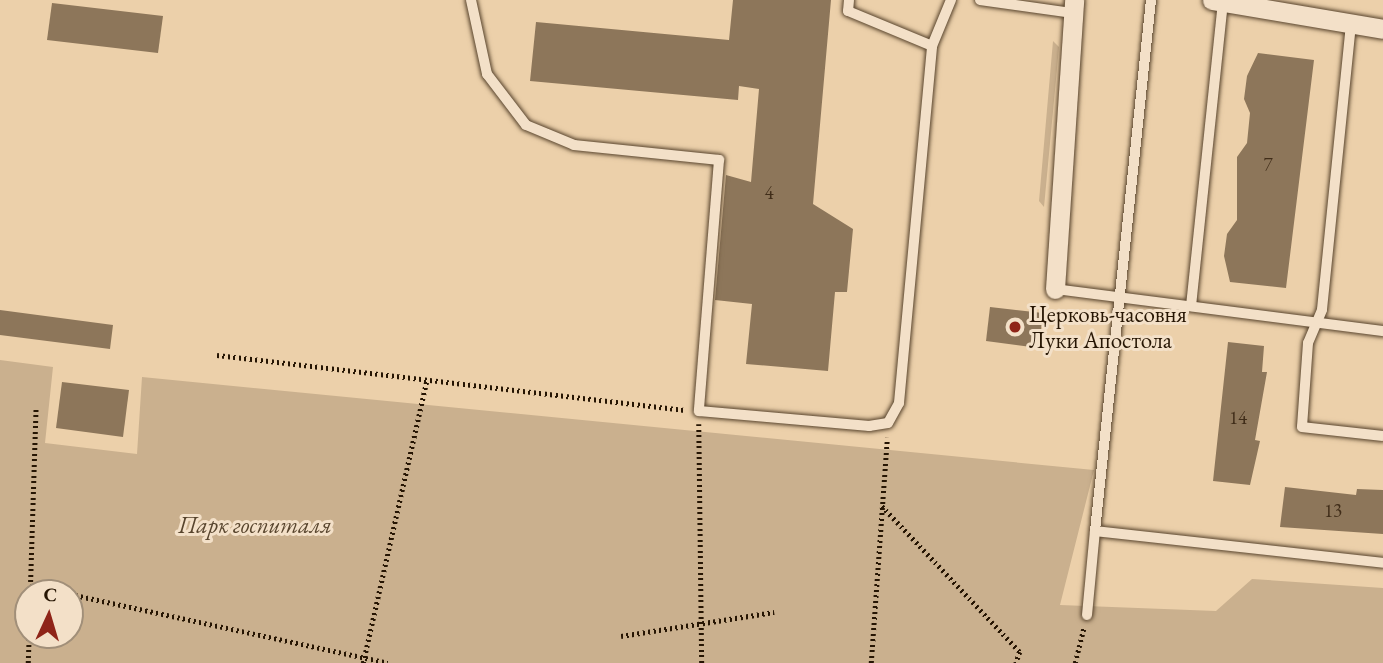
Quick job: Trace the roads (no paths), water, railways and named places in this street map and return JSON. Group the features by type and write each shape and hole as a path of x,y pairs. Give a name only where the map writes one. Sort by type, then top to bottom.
{"street":[{"path":"1217,1 1383,29"},
{"path":"1055,289 1074,7"}],"lane":[{"path":"471,0 487,74 526,125 574,145 719,160 699,411 888,423 899,403 932,46 950,0"},
{"path":"849,0 849,11 932,46"},
{"path":"980,0 1074,7"},
{"path":"1087,615 1151,0"},
{"path":"1191,306 1217,1"},
{"path":"1351,24 1317,323 1308,343 1302,427 1383,436"},
{"path":"1055,289 1383,331"},
{"path":"1095,531 1383,562"}],"place":[{"name":"Церковь-часовня Луки Апостола","path":"1015,327"}],"park label":[{"name":"Парк госпиталя","path":"255,525"}]}
